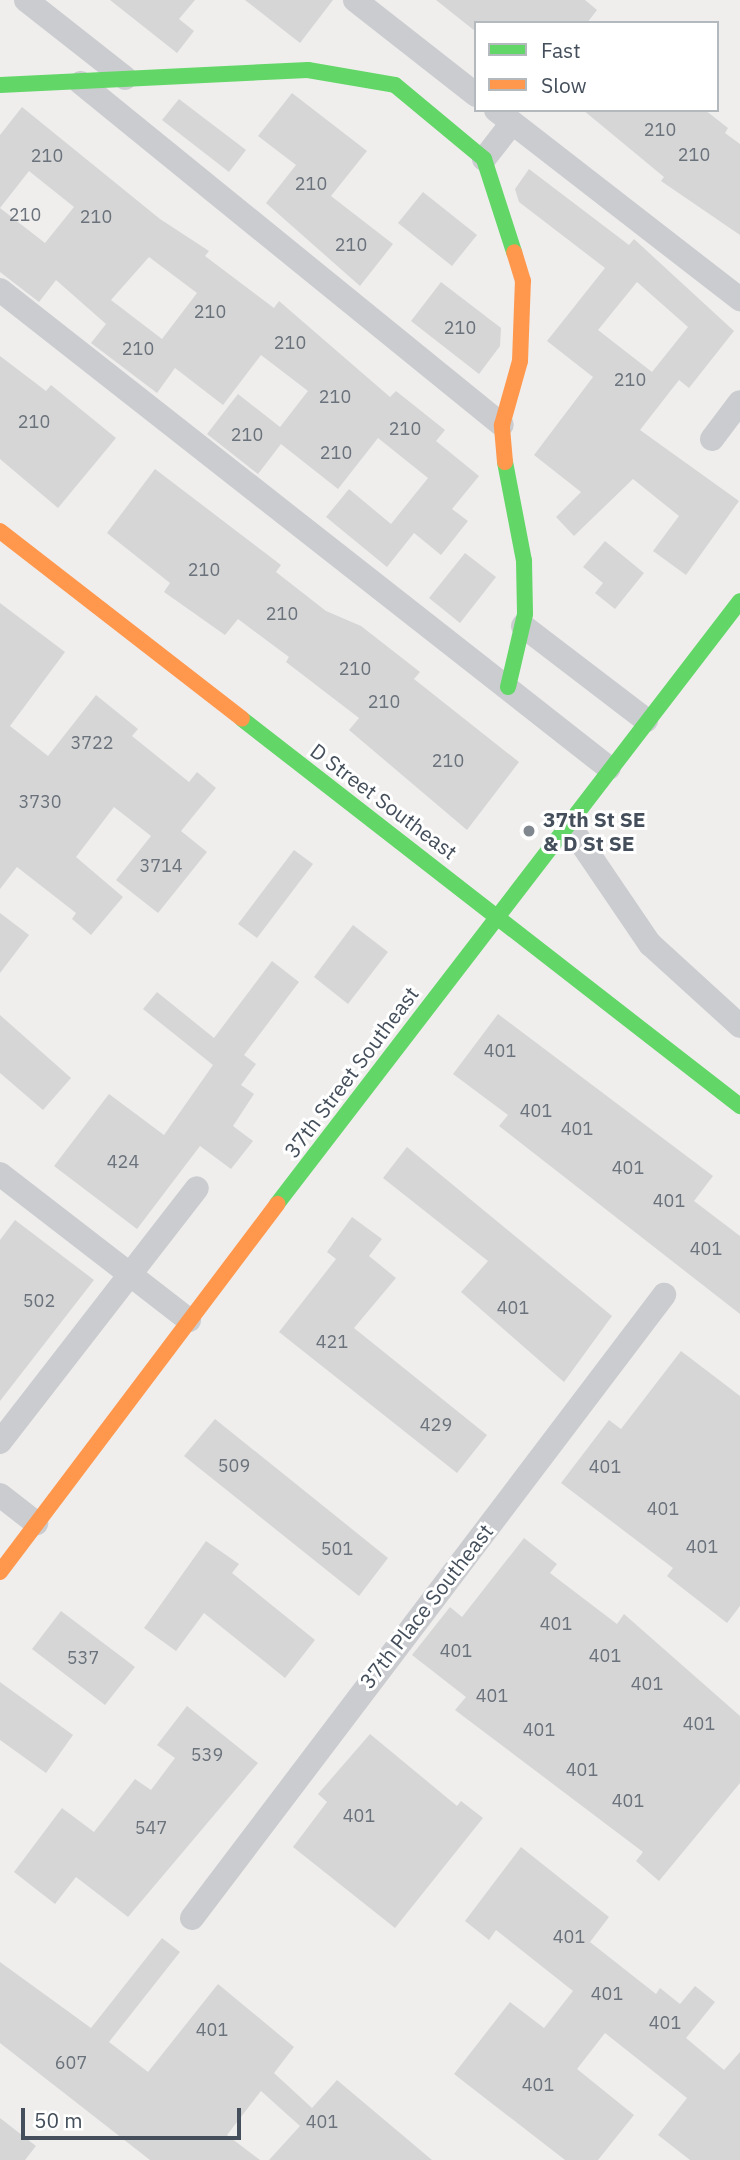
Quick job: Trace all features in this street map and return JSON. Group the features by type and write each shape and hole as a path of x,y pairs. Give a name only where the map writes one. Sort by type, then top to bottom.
{"street":[{"path":"26,0 125,78"},
{"path":"355,0 474,93"},
{"path":"0,85 308,70 366,75 394,85 484,159 523,281 520,361 502,425 507,485 524,561 523,626 508,687"},
{"path":"81,83 502,425"},
{"path":"484,159 504,117 740,299"},
{"path":"0,290 609,768"},
{"path":"712,439 740,402"},
{"name":"D Street Southeast","path":"0,531 496,913 740,1106"},
{"name":"37th Street Southeast","path":"0,1572 496,913 740,601"},
{"path":"523,626 646,720"},
{"path":"567,822 650,944 740,1026"},
{"path":"0,1174 189,1320"},
{"path":"0,1442 197,1188"},
{"name":"37th Place Southeast","path":"192,1919 664,1295"},
{"path":"0,1495 36,1523"}],"building":[{"path":"110,0 195,0 179,19 194,31 177,53"},
{"path":"245,0 333,0 300,43"},
{"path":"436,0 585,0 597,10 589,21 474,21 474,30"},
{"path":"292,93 367,151 331,196 393,244 360,286 266,203 296,165 258,136"},
{"path":"179,99 246,150 229,172 162,120"},
{"path":"22,107 160,219 209,251 205,256 274,308 279,301 390,397 396,391 445,430 436,441 479,476 452,509 468,521 441,555 414,533 387,567 326,517 349,489 391,524 428,478 378,438 338,489 281,444 258,474 207,434 238,394 280,427 308,391 261,355 223,405 175,368 157,393 91,343 106,324 56,280 39,302 0,272 0,208 0,135","holes":["29,171 74,207 45,243 0,208","149,257 197,293 162,339 111,300"]},
{"path":"585,112 708,112 728,128 725,133 740,144 740,235 661,181 664,177"},
{"path":"529,169 629,245 634,239 734,331 689,388 679,380 640,430 739,501 686,575 653,551 679,516 633,479 574,536 556,517 581,492 534,455 593,377 547,341 605,268 519,202 515,189","holes":["637,282 688,327 652,372 598,330"]},
{"path":"423,192 477,235 452,266 398,223"},
{"path":"441,282 501,328 500,346 479,374 411,321"},
{"path":"0,356 46,391 51,385 116,438 58,508 0,459"},
{"path":"155,469 281,565 276,572 326,611 361,626 420,672 414,679 519,762 467,830 349,730 359,718 286,662 289,657 238,619 225,635 164,592 170,583 107,533"},
{"path":"605,541 644,573 615,609 595,593 603,583 583,567"},
{"path":"465,553 496,577 460,623 429,598"},
{"path":"0,603 65,652 10,726 48,756 96,695 138,729 132,736 189,782 197,772 216,788 181,831 207,852 158,913 116,880 151,836 114,807 76,857 123,897 91,935 72,919 76,913 17,867 0,889"},
{"path":"294,850 313,864 257,938 238,924"},
{"path":"0,913 29,935 0,973"},
{"path":"353,925 388,952 348,1004 314,977"},
{"path":"272,961 299,982 244,1055 256,1064 241,1085 254,1094 233,1126 253,1141 231,1169 200,1146 137,1229 54,1166 109,1094 164,1135 213,1065 143,1009 157,992 214,1038"},
{"path":"498,1014 713,1176 694,1201 740,1236 740,1314 499,1126 508,1115 453,1074"},
{"path":"0,1015 71,1078 43,1110 0,1073"},
{"path":"407,1147 612,1316 564,1382 461,1292 488,1261 383,1178"},
{"path":"352,1217 382,1239 369,1256 396,1278 354,1328 487,1435 457,1473 279,1332 336,1259 327,1252"},
{"path":"15,1220 94,1280 0,1401 0,1240"},
{"path":"681,1351 740,1396 740,1606 727,1623 667,1576 673,1568 561,1483 609,1420 621,1429"},
{"path":"215,1419 388,1558 359,1596 184,1456"},
{"path":"524,1538 557,1564 550,1573 617,1624 624,1614 740,1716 740,1783 659,1881 636,1861 643,1852 455,1710 466,1697 412,1655 450,1607 462,1617"},
{"path":"206,1541 239,1564 232,1573 315,1640 285,1678 204,1613 176,1651 144,1628"},
{"path":"61,1611 135,1667 105,1705 32,1649"},
{"path":"0,1682 73,1735 46,1773 0,1740"},
{"path":"187,1706 258,1763 128,1917 76,1877 55,1904 14,1872 62,1808 94,1832 135,1779 151,1790 175,1758 157,1745"},
{"path":"370,1734 457,1806 461,1801 483,1818 395,1928 293,1847 327,1802 318,1794"},
{"path":"521,1847 609,1917 590,1942 656,1994 660,1988 680,2004 695,1986 715,2002 686,2038 724,2070 740,2052 740,2160 690,2160 658,2135 687,2098 605,2033 577,2069 634,2115 598,2160 565,2160 454,2074 510,2002 544,2028 573,1991 496,1930 489,1940 465,1921"},
{"path":"162,1938 180,1952 109,2042 148,2072 218,1984 294,2047 274,2073 312,2108 337,2080 432,2160 269,2160 300,2126 261,2091 227,2135 260,2160 150,2160 0,2043 0,1962 91,2028"},
{"path":"0,2118 36,2146 25,2160 0,2160"}],"traffic: fast":[{"path":"0,85 308,70 395,85 484,159 514,252"},
{"path":"505,462 524,561 525,614 508,687"},
{"path":"277,1204 740,601"},
{"path":"242,719 740,1106"}],"traffic: slow":[{"path":"505,462 502,425 520,361 523,281 514,252"},
{"path":"0,531 242,719"},
{"path":"0,1572 277,1204"}],"place":[{"name":"37th St SE & D St SE","path":"529,831"}]}
